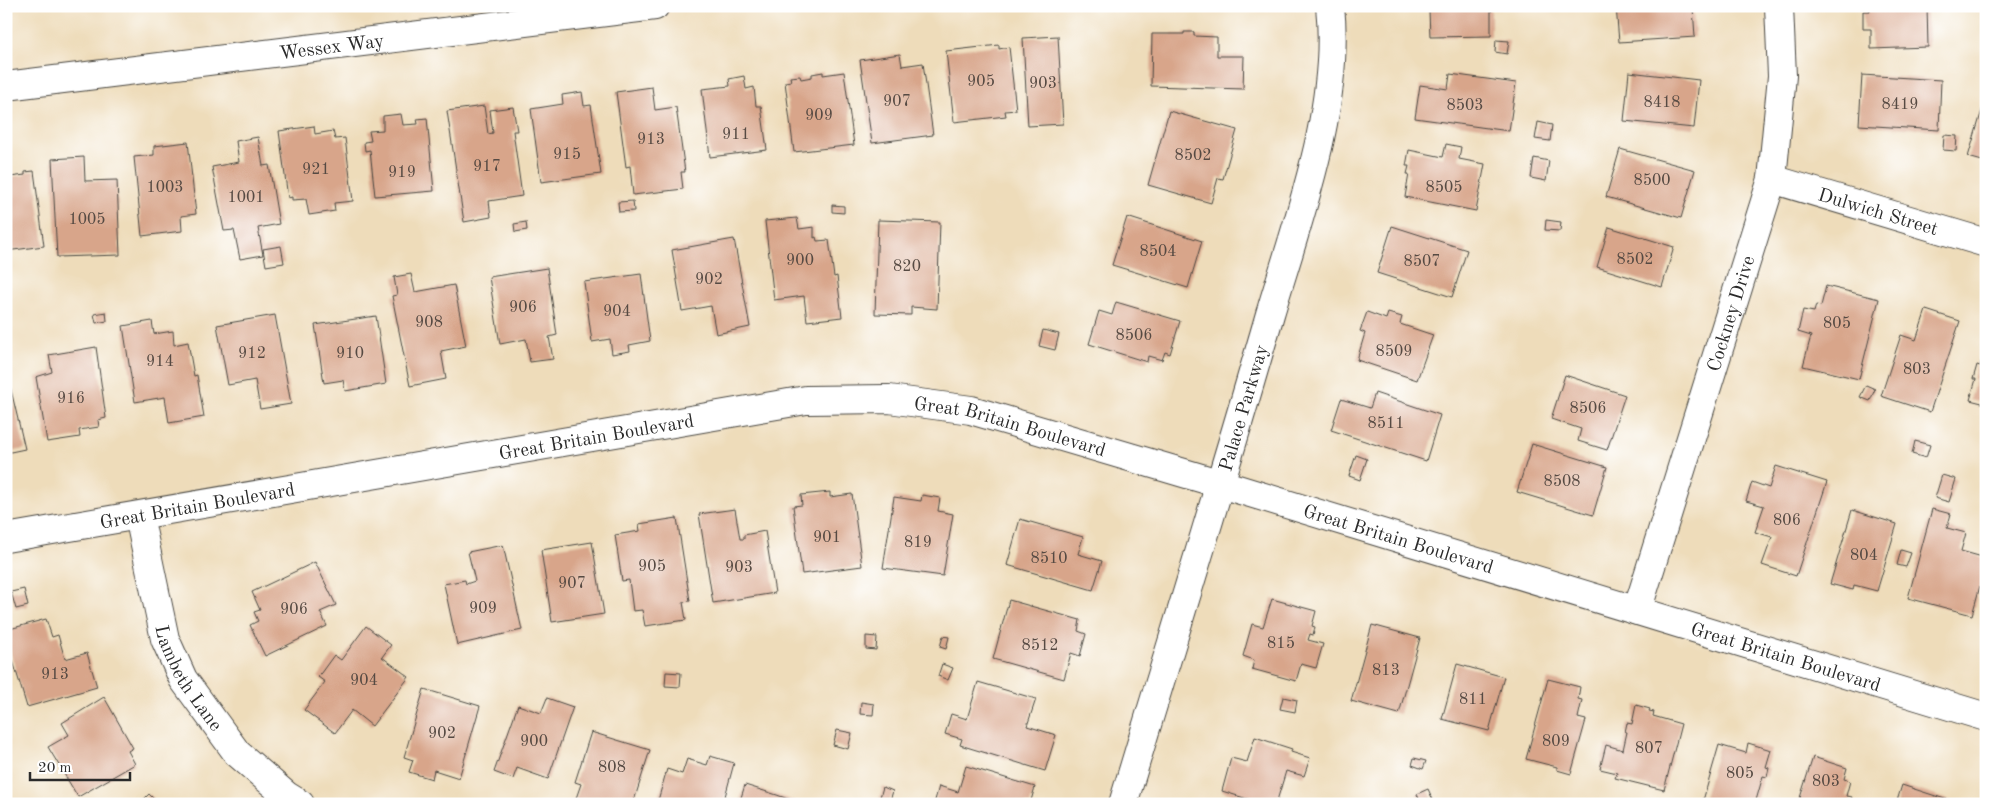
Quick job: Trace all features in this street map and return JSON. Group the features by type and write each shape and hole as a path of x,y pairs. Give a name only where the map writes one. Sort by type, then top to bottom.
{"street":[{"name":"Wessex Way","path":"6,86 655,6"},
{"name":"Palace Parkway","path":"1123,804 1221,484 1311,172 1327,109 1332,63 1330,6"},
{"name":"Cockney Drive","path":"1637,611 1772,178 1782,76 1779,6"},
{"name":"Dulwich Street","path":"1772,178 1986,243"},
{"name":"Great Britain Boulevard","path":"6,538 806,400 889,399 971,410 1221,484 1986,717"},
{"name":"Lambeth Lane","path":"139,516 165,639 183,679 237,753 287,796 300,804"}],"building":[{"path":"1426,6 1491,6 1491,36 1430,37 1429,10 1426,10"},
{"path":"1616,6 1697,6 1697,8 1693,8 1695,37 1619,42"},
{"path":"1869,6 1927,6 1928,47 1871,49 1871,29 1863,29 1863,11 1870,11"},
{"path":"1184,32 1194,32 1194,36 1217,37 1217,56 1244,56 1243,89 1151,86 1152,34 1184,34"},
{"path":"1058,36 1063,124 1028,126 1023,38"},
{"path":"1496,40 1509,41 1507,54 1495,52"},
{"path":"999,45 999,49 1009,47 1016,110 1005,111 1006,116 954,122 946,51"},
{"path":"900,54 902,66 923,63 933,135 872,143 860,60"},
{"path":"823,72 823,75 844,72 854,145 794,152 785,82 791,81 790,77 800,76 801,79"},
{"path":"1629,72 1699,80 1694,128 1624,121"},
{"path":"1450,74 1516,83 1509,131 1415,118 1420,85 1448,89"},
{"path":"1862,75 1941,80 1939,130 1859,125"},
{"path":"744,76 746,89 754,87 756,106 761,106 767,150 710,157 702,89 730,86 729,79"},
{"path":"652,87 655,110 676,107 685,172 681,172 683,189 633,195 630,166 626,167 616,92"},
{"path":"582,92 584,106 591,105 601,174 541,182 531,109 563,104 562,95"},
{"path":"1986,97 1986,162 1968,157"},
{"path":"484,106 488,134 493,133 490,110 513,107 517,131 513,131 522,196 489,201 491,217 464,222 447,111"},
{"path":"1169,111 1237,130 1223,179 1218,178 1211,203 1148,185"},
{"path":"401,114 403,125 418,124 417,119 427,118 434,191 375,196 370,150 365,151 364,142 371,141 369,131 383,130 383,116"},
{"path":"1538,122 1552,125 1550,141 1535,139"},
{"path":"314,126 315,134 333,131 335,139 345,138 353,201 334,203 335,211 309,215 306,199 292,200 292,197 288,198 279,131"},
{"path":"1944,135 1957,136 1956,151 1943,150"},
{"path":"258,137 263,166 269,165 279,224 258,228 263,255 240,259 234,230 224,231 212,167 239,162 236,141"},
{"path":"188,142 196,214 181,216 182,231 142,236 134,157 154,155 154,146"},
{"path":"1446,144 1461,147 1459,159 1485,164 1476,211 1405,197 1409,174 1407,174 1409,166 1406,166 1409,150 1443,157"},
{"path":"1620,149 1695,170 1681,218 1606,197"},
{"path":"84,157 85,181 117,180 120,255 57,257 52,159"},
{"path":"1534,158 1549,161 1546,181 1531,178"},
{"path":"34,171 44,246 6,251 6,176 25,175 25,172"},
{"path":"633,201 634,211 619,212 618,202"},
{"path":"832,205 844,206 844,213 832,212"},
{"path":"1127,217 1202,241 1188,288 1112,265"},
{"path":"797,218 799,229 814,227 814,238 816,237 817,241 829,240 834,277 837,276 842,317 807,321 804,296 774,300 765,221"},
{"path":"878,220 940,222 937,309 911,307 911,315 875,314"},
{"path":"1546,220 1561,222 1560,231 1545,230"},
{"path":"526,222 527,230 515,232 514,224"},
{"path":"1392,226 1467,250 1452,297 1377,273"},
{"path":"1609,227 1674,247 1662,287 1597,267"},
{"path":"734,239 750,327 716,334 711,306 682,311 672,250"},
{"path":"281,246 284,263 266,266 263,249"},
{"path":"547,268 557,335 549,337 553,359 530,362 526,339 500,344 489,277"},
{"path":"411,274 415,292 454,285 466,346 441,351 446,379 410,386 392,296 397,295 394,277"},
{"path":"641,274 650,341 629,345 630,351 612,354 610,339 592,342 584,282"},
{"path":"1826,286 1879,299 1859,379 1803,366 1811,336 1798,332 1803,310 1814,312 1816,305 1821,306"},
{"path":"1116,302 1180,321 1170,354 1165,352 1162,360 1148,356 1147,362 1089,344 1099,311 1112,315"},
{"path":"1926,310 1960,321 1930,412 1881,396 1901,335 1916,340"},
{"path":"106,312 107,321 96,323 94,314"},
{"path":"1367,312 1386,319 1388,313 1402,317 1400,324 1433,335 1417,380 1357,360 1365,333 1360,331"},
{"path":"275,315 291,404 260,409 255,380 228,385 217,325"},
{"path":"376,316 386,384 345,391 343,380 324,383 315,325"},
{"path":"152,321 154,334 173,331 174,345 188,342 194,376 197,375 204,417 169,423 165,397 135,402 123,326"},
{"path":"1043,330 1059,334 1055,350 1039,346"},
{"path":"1986,345 1986,404 1970,400 1976,379 1973,379 1977,365 1980,366"},
{"path":"96,347 106,418 98,420 99,427 79,430 80,437 47,442 36,377 52,372 49,355"},
{"path":"6,369 25,449 6,453"},
{"path":"1565,375 1625,395 1607,450 1578,441 1581,429 1551,419"},
{"path":"1866,385 1875,389 1870,401 1860,397"},
{"path":"1375,393 1440,415 1426,461 1331,430 1341,399 1370,408"},
{"path":"1915,441 1930,445 1926,458 1912,454"},
{"path":"1532,444 1607,467 1593,515 1517,492"},
{"path":"1356,455 1367,459 1360,480 1349,476"},
{"path":"1776,466 1827,482 1796,576 1762,565 1772,537 1755,532 1764,506 1746,501 1752,482 1769,488"},
{"path":"1942,475 1956,479 1949,502 1935,498"},
{"path":"830,492 830,497 852,494 862,566 802,574 793,506 802,505 801,495"},
{"path":"922,495 940,498 938,511 953,514 943,576 883,568 894,497 921,501"},
{"path":"735,509 740,539 744,539 744,535 765,531 775,593 713,603 699,514"},
{"path":"1932,509 1951,514 1947,528 1966,533 1961,551 1986,558 1972,615 1908,598"},
{"path":"1852,510 1897,524 1877,591 1854,585 1853,590 1830,584"},
{"path":"677,518 690,601 683,602 686,620 645,626 642,610 633,611 629,580 622,581 615,535 640,531 639,524"},
{"path":"1020,519 1083,537 1078,554 1102,561 1093,590 1007,565"},
{"path":"592,542 604,614 552,622 541,550"},
{"path":"503,545 522,630 457,645 444,584 465,580 466,584 475,581 468,552"},
{"path":"1901,550 1911,553 1906,567 1897,565"},
{"path":"315,562 336,605 320,612 327,626 265,656 250,625 258,621 254,612 260,610 252,592"},
{"path":"24,589 28,606 16,609 11,592"},
{"path":"1272,599 1316,611 1312,626 1315,627 1313,635 1310,634 1308,640 1323,644 1316,668 1301,664 1296,681 1252,669 1254,660 1243,656 1252,624 1263,627"},
{"path":"1009,600 1080,620 1078,631 1086,634 1080,656 1071,653 1064,679 993,659"},
{"path":"46,619 52,637 58,635 65,659 87,653 97,687 27,707 6,638 6,630"},
{"path":"1372,625 1420,638 1399,714 1351,701"},
{"path":"366,626 391,645 382,657 409,677 372,726 352,710 335,733 304,710 325,682 318,677 334,655 341,660"},
{"path":"866,636 877,637 876,650 866,649"},
{"path":"943,636 949,637 946,649 940,647"},
{"path":"942,664 953,668 948,680 938,676"},
{"path":"1457,664 1504,677 1489,731 1442,719"},
{"path":"666,672 681,673 680,687 665,686"},
{"path":"1548,679 1580,687 1578,699 1582,700 1578,718 1586,720 1571,774 1557,770 1557,767 1526,759"},
{"path":"978,682 1036,699 1027,726 1056,735 1045,771 960,745 962,739 945,734 951,714 967,719"},
{"path":"424,689 480,706 459,778 434,770 432,779 409,772 413,760 404,757"},
{"path":"104,697 133,748 128,751 135,764 78,797 48,747 69,735 62,723"},
{"path":"1283,697 1297,700 1295,712 1280,709"},
{"path":"547,698 573,707 548,779 517,768 513,779 494,772 518,705 541,713"},
{"path":"861,702 874,704 873,715 860,714"},
{"path":"1636,705 1650,709 1649,711 1654,712 1653,716 1681,724 1664,790 1615,778 1617,773 1600,769 1606,745 1623,750 1627,723 1632,724"},
{"path":"837,730 852,733 848,749 833,745"},
{"path":"591,732 650,750 633,804 574,804 581,784 575,782"},
{"path":"1255,737 1292,749 1291,752 1310,758 1304,776 1286,771 1276,804 1263,804 1222,791 1231,758 1247,762"},
{"path":"1748,743 1771,750 1766,767 1769,768 1767,777 1763,776 1755,804 1702,804 1719,745 1746,753"},
{"path":"710,756 734,763 723,804 657,804 667,769 682,774 687,759 707,765"},
{"path":"1813,757 1847,768 1844,779 1850,781 1846,796 1852,797 1850,804 1798,804"},
{"path":"1414,758 1426,761 1423,769 1412,765"},
{"path":"966,766 1035,787 1030,804 934,804 939,786 958,792"},
{"path":"745,785 777,795 802,804 739,804"},
{"path":"1902,785 1951,801 1950,804 1896,804"},
{"path":"883,787 893,791 889,804 878,804"},
{"path":"1428,789 1434,802 1421,804 1417,794"},
{"path":"149,794 159,804 139,804"}]}
